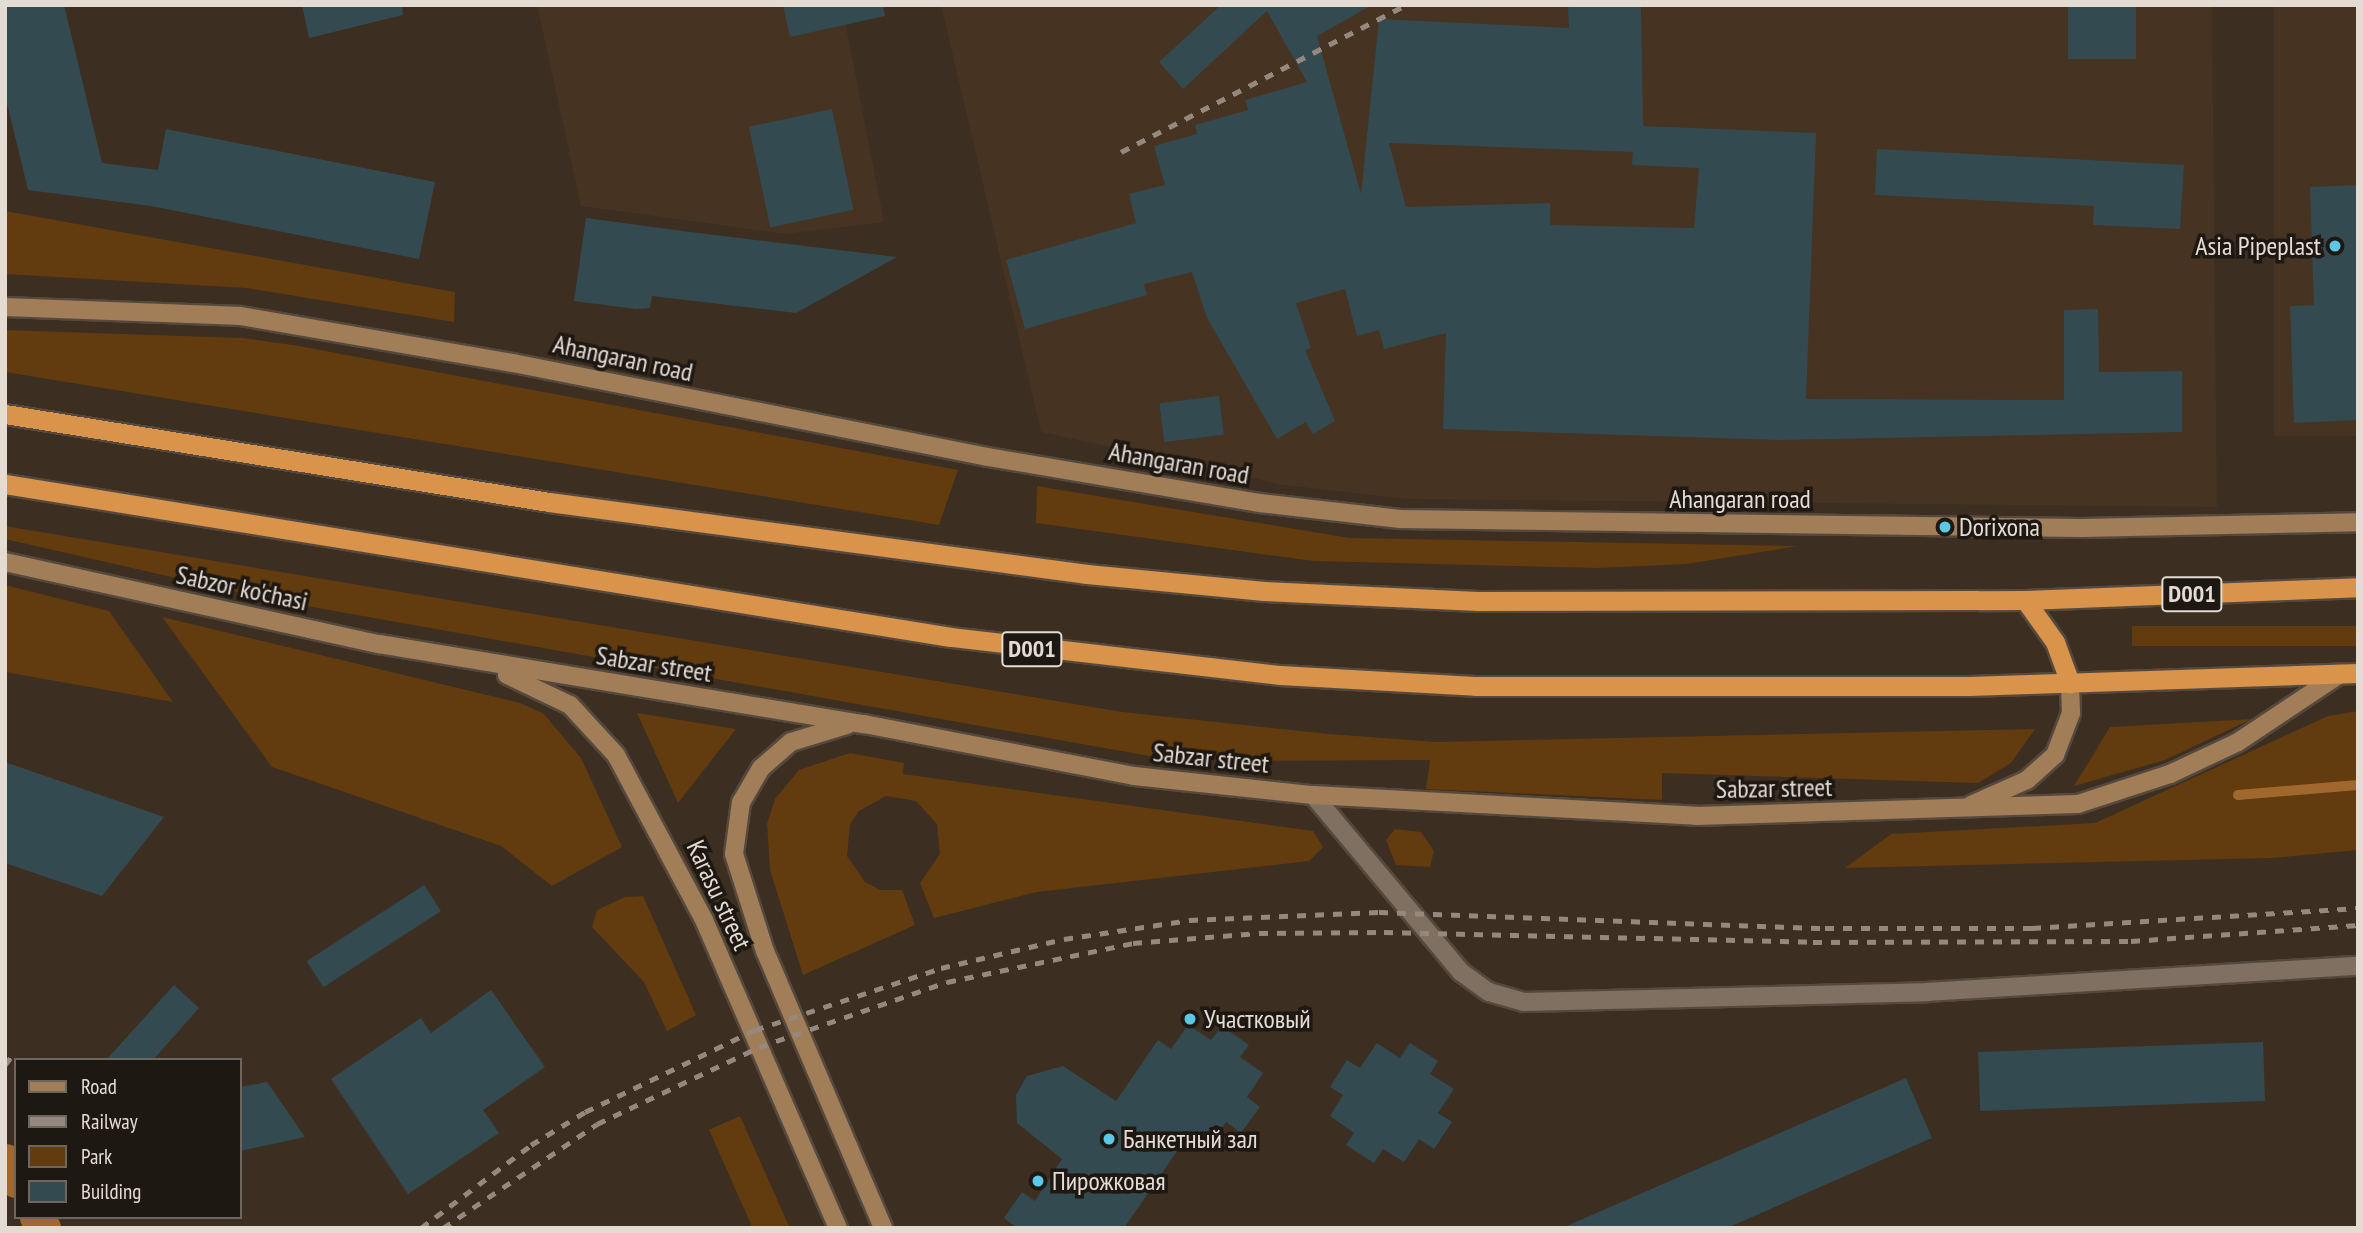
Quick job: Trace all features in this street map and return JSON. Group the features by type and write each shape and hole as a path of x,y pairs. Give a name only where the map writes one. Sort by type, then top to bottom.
{"highway":[{"name":"D001","path":"5,414 549,502 1194,584 1478,601 2025,600 2358,587"},
{"name":"D001","path":"5,484 951,637 1180,666 1475,686 2070,683 2349,674"},
{"path":"2025,600 2055,642 2070,683"}],"main road":[{"name":"Ahangaran road","path":"5,307 240,316 513,363 988,457 1260,503 1400,519 2068,528 2358,522"},
{"name":"Sabzor ko'chasi","path":"5,562 468,661"},
{"name":"Sabzar street","path":"468,661 864,724 1133,776 1313,795 1696,816 1958,810 2078,804 2142,785 2238,742 2349,674"},
{"name":"Karasu street","path":"468,661 570,705 617,755 704,920 838,1228"},
{"path":"1958,810 2045,766 2068,727 2070,683"},
{"name":"Karasu street","path":"864,724 816,732 769,758 745,790 733,842 736,870 765,951 883,1228"}],"street":[{"path":"1313,795 1461,972 1489,992 1523,1002 1927,992 2358,966"}],"shaded area":[{"path":"537,5 842,5 884,222 785,234 581,206"},
{"path":"941,5 2212,5 2217,507 1407,499 1283,485 1041,432"},
{"path":"2274,5 2358,5 2358,436 2274,436"}],"green space":[{"path":"5,211 455,292 454,322 246,288 5,274"},
{"path":"5,330 243,338 299,346 958,470 939,525 5,372"},
{"path":"1037,486 1350,538 1798,546 1686,564 1598,568 1313,561 1036,523"},
{"path":"5,526 1123,712 1329,734 1437,742 2035,729 2011,763 1978,783 1662,773 1662,800 1426,789 1430,760 1177,761 273,600 5,539"},
{"path":"5,585 109,611 173,702 5,672"},
{"path":"162,617 520,703 543,713 581,758 622,847 552,886 501,846 272,767"},
{"path":"2132,626 2358,626 2358,646 2132,646"},
{"path":"2358,711 2358,850 2272,858 1845,868 1891,834 2095,823 2328,716"},
{"path":"637,713 736,729 678,803"},
{"path":"2252,719 2165,760 2074,786 2110,727"},
{"path":"850,753 904,763 903,774 1313,831 1323,847 1309,861 1037,892 934,918 920,883 940,854 937,824 916,801 886,796 859,811 850,824 847,856 865,882 880,890 902,890 915,925 803,975 770,870 767,824 775,799 799,770"},
{"path":"1395,829 1421,832 1434,851 1430,867 1396,865 1386,840"},
{"path":"643,896 696,1015 667,1031 644,982 592,927 597,910 625,897"},
{"path":"740,1116 790,1227 753,1228 709,1130"}],"building":[{"path":"5,5 64,5 102,163 158,170 166,129 435,182 419,259 151,206 28,190 5,95"},
{"path":"302,5 402,5 403,15 309,38"},
{"path":"783,5 883,5 885,16 790,37"},
{"path":"1221,5 1372,5 1317,36 1361,194 1379,19 1569,28 1568,5 1641,5 1643,126 1816,133 1806,399 2064,400 2064,310 2098,309 2099,372 2182,371 2182,432 1779,440 1443,429 1446,333 1384,349 1379,330 1357,336 1345,289 1296,303 1311,348 1305,350 1335,421 1313,434 1306,422 1277,439 1207,318 1192,272 1144,284 1147,295 1025,329 1006,260 1136,223 1129,194 1165,185 1154,146 1197,134 1195,125 1248,110 1245,100 1307,82 1267,11 1183,89 1159,62","holes":["1389,143 1633,152 1632,165 1699,168 1694,228 1550,225 1550,203 1406,207"]},
{"path":"2068,5 2136,5 2136,59 2068,59"},
{"path":"832,109 853,210 770,227 749,127"},
{"path":"1877,149 2184,165 2180,229 2093,225 2094,206 1875,195"},
{"name":"Asia Pipeplast","path":"2358,185 2358,420 2294,423 2290,306 2314,305 2310,187"},
{"path":"586,218 897,257 796,313 652,296 650,308 636,309 574,301"},
{"path":"1219,396 1224,435 1164,442 1159,403"},
{"path":"5,762 164,817 102,896 5,863"},
{"path":"424,885 441,911 323,987 307,961"},
{"path":"174,985 199,1008 155,1058 108,1058"},
{"path":"491,990 545,1067 483,1110 499,1133 408,1194 331,1079 421,1018 431,1033"},
{"path":"1188,1025 1211,1040 1222,1026 1249,1045 1240,1057 1263,1073 1247,1097 1260,1107 1241,1133 1226,1122 1211,1144 1191,1131 1124,1228 1017,1228 1004,1218 1022,1192 1035,1201 1062,1159 1017,1123 1016,1095 1027,1076 1063,1066 1116,1101 1158,1040 1171,1049"},
{"path":"2263,1042 2265,1101 1980,1111 1978,1052"},
{"path":"1377,1043 1400,1058 1410,1043 1438,1061 1430,1074 1454,1089 1438,1113 1452,1122 1434,1149 1419,1139 1404,1162 1383,1149 1374,1163 1346,1145 1354,1133 1330,1116 1343,1095 1330,1087 1347,1060 1360,1068"},
{"path":"1906,1078 1932,1138 1727,1228 1562,1228"},
{"path":"267,1082 305,1137 242,1151 242,1087"}],"waterway":[{"path":"2238,795 2358,785"},
{"path":"5,1161 14,1177"},
{"path":"38,1219 43,1228"}],"railway":[{"path":"1121,152 1406,5"},
{"path":"421,1228 531,1145 585,1112 755,1030 941,968 1064,939 1189,920 1379,912 1825,928 2032,928 2358,908"},
{"path":"443,1228 597,1124 759,1047 947,982 1133,943 1259,933 1384,932 1813,942 2131,941 2358,925"},
{"path":"5,1065 14,1053"}],"place":[{"name":"Asia Pipeplast","path":"2335,246"},
{"name":"Dorixona","path":"1945,527"},
{"name":"Участковый","path":"1190,1019"},
{"name":"Банкетный зал","path":"1109,1139"},
{"name":"Пирожковая","path":"1038,1181"}]}
